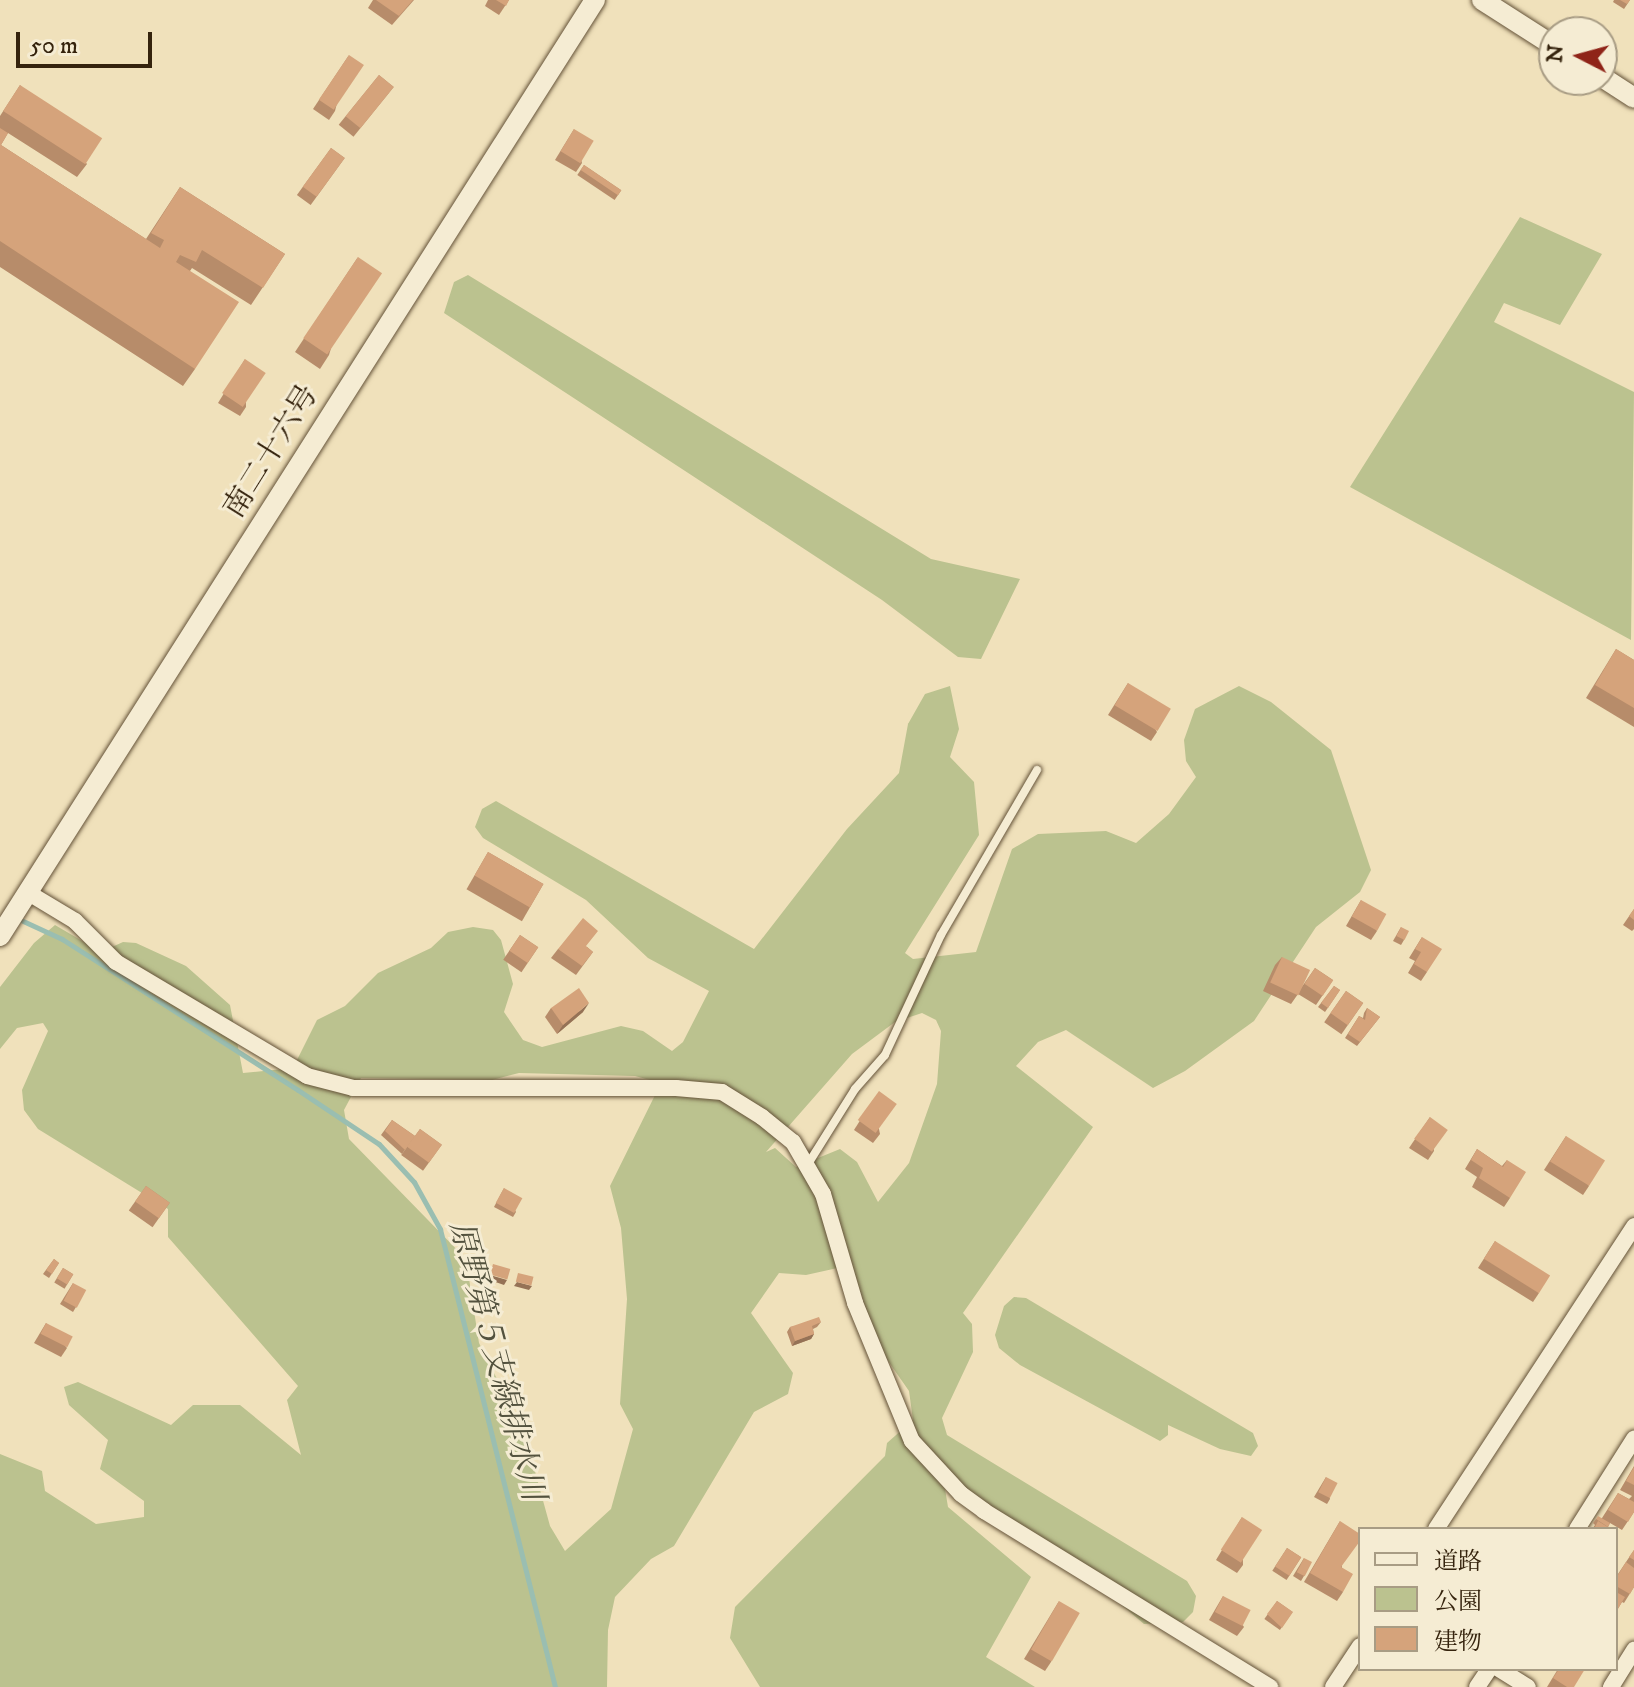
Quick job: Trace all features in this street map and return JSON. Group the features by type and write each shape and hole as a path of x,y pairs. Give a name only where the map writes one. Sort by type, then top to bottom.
{"street":[{"name":"南二十六号","path":"0,936 595,0"},
{"path":"1482,0 1538,36"},
{"path":"27,892 75,921 116,962 307,1076 353,1088 644,1086 722,1092 793,1142 808,1164 823,1194 855,1303 912,1441 961,1494 984,1511 1270,1687"},
{"path":"1437,1527 1634,1226"},
{"path":"1578,1527 1634,1439"},
{"path":"1333,1687 1358,1649"},
{"path":"1611,1687 1634,1650"},
{"path":"1502,1671 1528,1687"}],"lane":[{"path":"808,1164 855,1089 885,1055 941,935 1037,770"}],"green space":[{"path":"1520,217 1602,254 1560,325 1504,303 1494,322 1634,392 1631,640 1350,487"},
{"path":"468,275 931,559 1020,579 981,659 958,657 882,600 444,313 454,282"},
{"path":"950,686 959,729 950,757 974,782 979,835 905,953 913,959 976,952 1012,849 1038,834 1106,831 1136,843 1169,814 1196,777 1186,761 1184,740 1195,709 1239,686 1271,702 1331,750 1371,870 1360,892 1316,927 1254,1021 1185,1071 1153,1088 1066,1030 1038,1042 1016,1066 1093,1127 963,1313 972,1324 973,1352 942,1418 947,1435 1187,1581 1196,1596 1193,1612 1183,1622 1144,1624 1044,1539 945,1489 948,1507 1031,1577 986,1657 1035,1687 760,1687 730,1638 735,1607 885,1456 887,1443 913,1420 909,1391 879,1348 851,1265 806,1275 779,1273 751,1313 793,1373 788,1394 754,1412 674,1546 651,1559 615,1597 608,1630 607,1687 0,1687 0,1454 42,1471 45,1491 96,1524 144,1517 144,1501 100,1469 108,1440 69,1405 64,1387 78,1382 171,1425 193,1405 240,1405 301,1455 287,1400 298,1386 168,1237 168,1209 38,1129 24,1110 22,1090 48,1031 43,1023 17,1028 0,1049 0,987 34,943 55,925 101,952 123,942 136,943 186,966 230,1005 243,1073 293,1068 317,1020 345,1006 378,973 431,948 448,932 473,927 493,930 501,940 513,984 504,1012 523,1040 542,1047 621,1026 643,1031 672,1051 683,1042 709,991 648,958 586,900 483,838 475,827 482,809 496,801 754,949 847,829 899,773 908,724 925,694","holes":["922,1013 936,1020 941,1031 937,1084 909,1163 878,1202 857,1162 840,1149 796,1167 775,1148 766,1152 852,1054 895,1022","519,1073 635,1076 661,1083 610,1186 621,1228 627,1299 620,1404 633,1429 611,1509 565,1551 550,1526 525,1435 479,1343 466,1259 349,1139 344,1110 361,1078 492,1080"]},
{"path":"1014,1297 1026,1298 1253,1433 1258,1446 1251,1456 1220,1449 1168,1425 1168,1435 1160,1441 1020,1365 999,1348 995,1335 1004,1306"}],"building":[{"path":"376,0 413,0 399,16"},
{"path":"349,55 364,65 334,110 319,100"},
{"path":"379,75 394,87 360,128 346,116"},
{"path":"20,85 102,138 85,164 3,111"},
{"path":"0,128 8,133 1,145 160,248 164,240 151,233 180,187 285,254 263,288 202,250 196,262 180,255 176,262 239,302 195,369 0,241"},
{"path":"574,129 594,141 580,163 561,151"},
{"path":"331,148 345,158 317,197 303,187"},
{"path":"584,165 621,190 618,195 581,170"},
{"path":"358,257 382,273 327,354 303,338"},
{"path":"245,359 266,373 243,407 222,393"},
{"path":"1616,649 1634,660 1634,708 1595,685"},
{"path":"1128,683 1171,709 1157,731 1115,705"},
{"path":"488,852 543,884 530,907 474,875"},
{"path":"1361,900 1386,914 1377,931 1352,917"},
{"path":"583,918 598,931 586,946 593,952 582,966 558,949"},
{"path":"1401,927 1409,931 1404,940 1396,936"},
{"path":"520,935 538,947 528,963 509,951"},
{"path":"1422,937 1442,949 1427,972 1414,964 1421,952 1415,949"},
{"path":"1282,957 1310,970 1298,995 1270,982"},
{"path":"1315,968 1333,980 1323,996 1304,984"},
{"path":"1334,986 1340,990 1328,1008 1321,1003"},
{"path":"579,988 589,1003 563,1025 551,1008"},
{"path":"1346,991 1363,1003 1348,1025 1331,1013"},
{"path":"1367,1008 1380,1017 1360,1042 1348,1034 1359,1016 1365,1020"},
{"path":"879,1091 897,1104 876,1133 858,1120"},
{"path":"1430,1117 1448,1130 1432,1152 1414,1139"},
{"path":"392,1120 415,1136 405,1150 385,1131"},
{"path":"420,1129 442,1145 429,1163 407,1147"},
{"path":"1566,1136 1605,1160 1589,1186 1550,1161"},
{"path":"1477,1149 1503,1167 1507,1160 1526,1172 1510,1198 1479,1178 1483,1168 1471,1160"},
{"path":"146,1186 170,1203 159,1218 135,1202"},
{"path":"504,1188 522,1198 514,1213 496,1203"},
{"path":"1495,1241 1550,1275 1539,1293 1484,1259"},
{"path":"54,1259 59,1263 52,1274 46,1270"},
{"path":"493,1264 510,1269 507,1280 490,1275"},
{"path":"63,1268 73,1274 67,1284 57,1278"},
{"path":"518,1273 534,1277 531,1286 516,1282"},
{"path":"73,1283 86,1290 77,1308 64,1301"},
{"path":"819,1317 821,1322 812,1326 814,1334 795,1341 790,1327"},
{"path":"46,1323 73,1337 67,1347 41,1334"},
{"path":"1634,1467 1634,1485 1626,1481"},
{"path":"1326,1477 1338,1483 1330,1498 1318,1492"},
{"path":"1618,1493 1634,1502 1634,1512 1628,1522 1608,1510"},
{"path":"1598,1516 1610,1523 1608,1527 1596,1519"},
{"path":"1242,1517 1262,1530 1241,1563 1221,1550"},
{"path":"1340,1521 1358,1533 1358,1544 1341,1567 1353,1574 1343,1592 1310,1573"},
{"path":"1287,1548 1301,1557 1289,1576 1275,1566"},
{"path":"1304,1558 1312,1562 1305,1576 1297,1572"},
{"path":"1626,1562 1634,1568 1634,1587 1630,1594 1618,1587 1618,1575"},
{"path":"1618,1593 1625,1597 1618,1609"},
{"path":"1223,1596 1251,1610 1242,1626 1215,1612"},
{"path":"1059,1601 1080,1613 1052,1661 1031,1649"},
{"path":"1277,1601 1293,1612 1282,1628 1267,1614"},
{"path":"1558,1671 1584,1671 1574,1687 1567,1687 1553,1678"}],"waterway":[{"name":"原野第５支線排水川","path":"23,921 62,939 379,1144 414,1182 440,1229 555,1687"}]}
